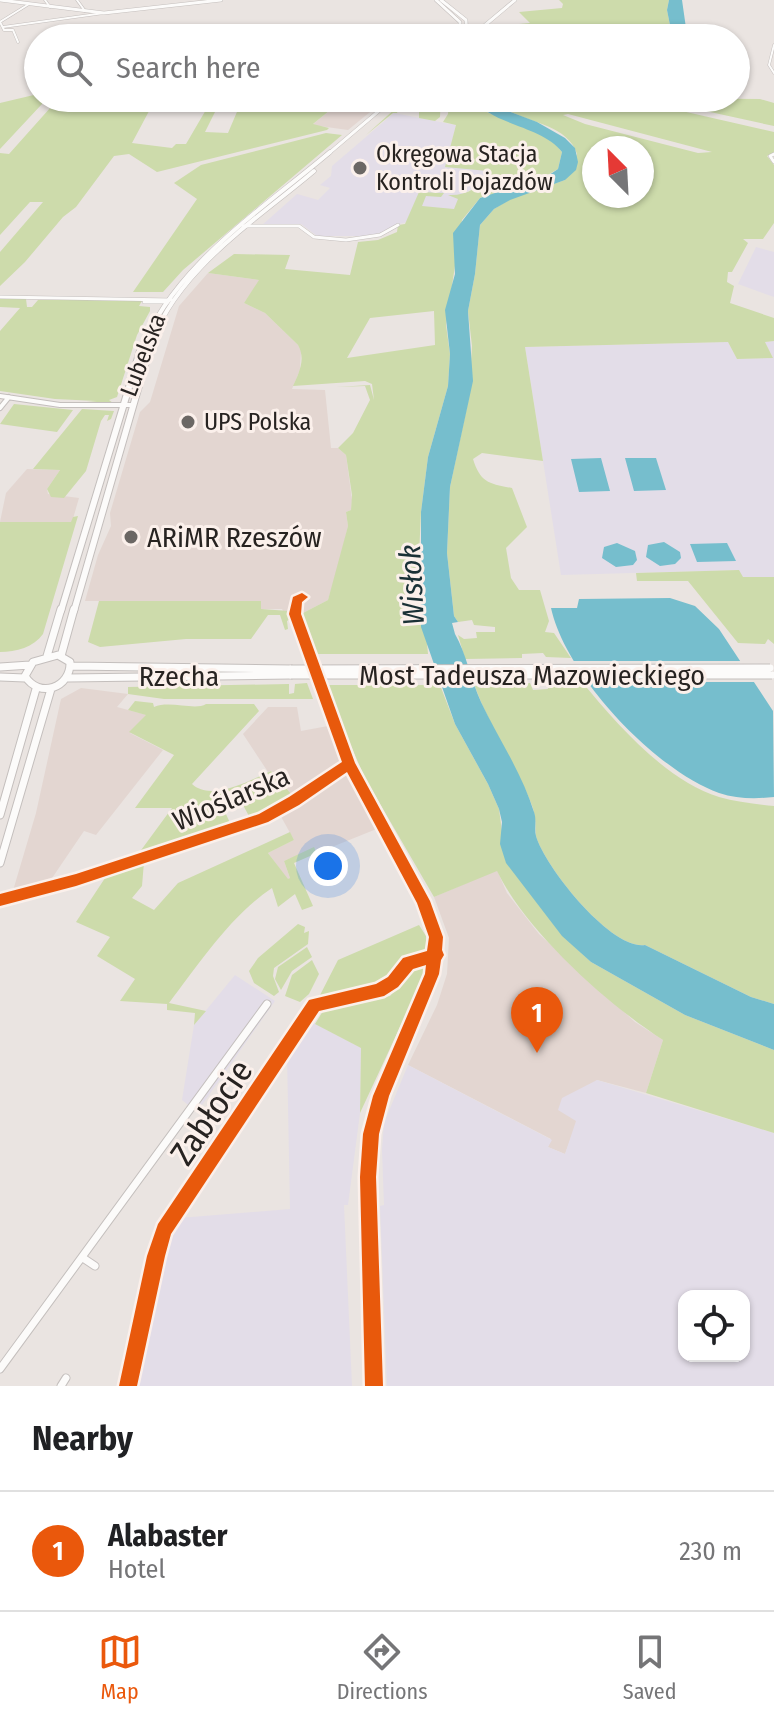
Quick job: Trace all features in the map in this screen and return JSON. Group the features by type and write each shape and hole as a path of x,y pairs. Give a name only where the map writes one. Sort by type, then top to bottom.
{"main road":[{"path":"438,0 461,14 465,24"},
{"path":"438,0 460,24"},
{"path":"454,15 461,14"},
{"name":"Lubelska","path":"245,227 378,112"},
{"name":"Lubelska","path":"47,656 150,325 187,274 383,112"},
{"name":"Lubelska","path":"61,656 148,352 167,300"},
{"path":"140,352 148,352"},
{"path":"0,667 30,665 47,656 61,656 71,666 68,678 51,689 36,689 25,678 0,677"},
{"path":"25,678 30,665"},
{"name":"Rzecha","path":"71,666 291,672"},
{"name":"Rzecha","path":"68,678 291,672"},
{"name":"Most Tadeusza Mazowieckiego","path":"291,672 773,672"},
{"path":"0,815 36,689"},
{"path":"0,863 51,689"}],"street":[{"path":"0,0 104,13"},
{"path":"45,0 50,7"},
{"path":"77,0 85,11"},
{"path":"25,24 221,0"},
{"path":"486,24 515,0"},
{"path":"3,27 1,20 29,4"},
{"path":"3,27 24,24"},
{"path":"3,27 13,30 18,42"},
{"path":"774,45 769,65 774,73"},
{"path":"772,155 774,162"},
{"path":"245,227 296,226 304,227 314,237 364,238 380,237 398,225"},
{"path":"0,297 167,300"},
{"path":"144,302 167,300"},
{"path":"0,396 60,405 133,405"},
{"path":"0,408 9,397"},
{"path":"302,597 297,600 295,614 349,764 429,913 436,937 437,955 418,1011 381,1096 371,1134 368,1177 374,1386"},
{"name":"Wioślarska","path":"0,900 76,880 263,818 349,764"},
{"name":"Zabłocie","path":"128,1386 164,1230 274,1070 309,1011 319,1003 379,991 393,982 408,963 437,955"},
{"path":"0,1369 267,1004"},
{"path":"83,1258 95,1266"}],"shaded area":[{"path":"328,112 370,112 348,130 312,125"},
{"path":"394,113 456,125 447,162 489,171 481,183 460,196 455,210 399,224 373,236 317,236 301,224 261,226 297,194 318,200 330,188 320,185 331,176 332,166"},
{"path":"756,247 774,252 774,297 738,284"},
{"path":"208,273 260,280 244,303 265,313 298,345 301,351 300,370 292,389 325,390 331,448 338,448 346,455 352,500 351,510 346,512 348,526 338,568 328,600 303,613 260,609 260,601 85,601 98,555 111,526 110,513 140,412 150,402 179,306"},
{"path":"774,341 774,577 742,577 739,570 561,575 525,347 728,342 737,359 773,358 765,342"},
{"path":"27,469 60,470 47,489 48,494 79,498 72,522 0,522 6,493"},
{"path":"81,688 128,694 117,707 147,715 130,733 163,750 96,835 84,831 48,884 12,894 36,813 61,699"},
{"path":"268,707 297,707 301,731 328,726 340,761 293,796 271,771 268,772 243,734"},
{"path":"348,770 379,828 317,853 315,848 284,861 288,880 268,853 294,840 279,813"},
{"path":"497,870 507,893 539,934 635,1022 663,1040 646,1093 597,1080 565,1154 548,1147 551,1139 408,1065 437,1005 447,974 449,938 434,897"},
{"path":"235,975 275,1001 197,1112 182,1100 194,1025"},
{"path":"308,1020 361,1048 360,1113 348,1205 344,1205 352,1386 133,1386 160,1254 179,1218 290,1209 287,1054"},
{"path":"408,1065 552,1140 548,1147 565,1154 576,1121 558,1110 562,1098 597,1080 774,1133 774,1386 387,1386 380,1206 384,1205 384,1123"}],"green space":[{"path":"559,0 669,0 670,24 519,24 530,23 519,12 562,8"},
{"path":"24,97 24,112 35,112 0,149 0,103"},
{"path":"750,99 760,99 774,103 774,126 710,112 750,112"},
{"path":"46,112 149,112 132,143 172,148 176,144 186,144 205,112 215,112 205,132 228,133 237,112 328,112 313,124 329,128 327,130 157,172 129,154 114,156 76,207 63,217 0,286 0,252 43,202 30,202 0,235 0,153 9,154"},
{"path":"419,112 440,112 435,121 419,118"},
{"path":"448,112 487,112 538,132 550,138 562,152 558,169 539,180 480,198 462,220 446,325 450,354 448,386 428,457 421,512 419,556 428,654 316,654 302,617 303,613 328,600 348,526 346,512 351,510 352,495 346,455 338,448 353,433 370,400 365,386 336,387 370,385 374,400 372,384 365,381 293,386 302,361 298,345 265,313 244,303 259,280 208,273 234,254 290,255 285,269 350,275 358,242 378,240 397,232 398,225 405,224 419,192 444,193 441,197 426,196 422,206 454,209 458,199 448,195 472,190 488,171 445,167 456,125 443,122","holes":["434,311 435,345 347,358 370,318"]},
{"path":"511,112 686,112 774,132 774,153 767,156 774,165 774,223 763,239 743,239 748,243 732,272 728,272 727,282 734,286 730,303 774,318 774,341 765,342 773,358 737,359 728,342 525,347 543,461 482,453 473,459 486,481 512,488 527,527 506,548 511,578 519,590 540,590 549,621 545,632 554,633 571,658 546,657 543,653 522,654 522,658 465,659 458,635 464,639 477,638 476,632 495,632 495,627 474,625 472,620 458,622 454,616 447,553 450,487 469,397 472,346 468,311 480,225 494,209 510,199 565,180 577,154 562,134"},
{"path":"326,133 342,135 183,270 163,292 133,292 197,199 174,183 201,165"},
{"path":"0,298 26,299 27,307 32,307 38,300 143,299 139,306 150,307 150,311 137,335 117,397 109,400 113,403 76,403 97,401 0,391 0,331 20,308 0,307"},
{"path":"14,404 73,410 57,432 0,424"},
{"path":"82,409 114,411 111,419 107,421 109,415 105,415 101,421 86,471 64,498 51,497 47,489 60,470 33,469"},
{"path":"78,516 43,634 24,648 0,652 0,522 71,522 73,517"},
{"path":"739,570 743,577 774,577 774,644 768,639 765,644 738,643 688,581 637,581 636,573"},
{"path":"99,601 261,601 261,609 289,611 292,618 287,621 288,629 285,630 280,615 268,615 251,639 186,639 100,647 88,642"},
{"path":"582,682 643,749 680,778 719,797 774,806 774,1004 751,997 645,945 631,943 615,934 581,904 552,867 536,836 530,799 474,684 530,683 533,690 548,689 547,683"},
{"path":"307,683 313,699 164,699 128,694 128,687 289,684 289,694 294,693 295,684"},
{"path":"324,685 440,685 455,724 499,809 506,862 562,935 591,962 685,1015 774,1050 774,1133 646,1093 663,1040 618,1007 570,964 527,918 497,871 434,897 365,778"},
{"path":"135,701 153,703 154,707 254,704 259,711 192,784 200,789 220,790 271,771 293,796 250,818 236,792 218,797 231,825 136,857 172,808 135,808 174,755 129,732 146,715 128,710"},
{"path":"290,832 294,840 268,853 288,879 284,861 314,847 317,853 294,863 313,906 302,910 295,894 278,907 272,888 242,912 169,1003 206,1011 194,1025 195,1013 167,1010 167,1004 120,1001 135,979 97,956 110,937 76,922 109,872 144,862 142,886 132,898 154,910 178,883"},
{"path":"298,924 305,927 304,933 309,931 308,944 274,968 273,976 279,992 274,996 254,983 249,971 258,958"},
{"path":"419,925 426,936 426,950 406,956 385,979 370,987 318,999 338,960"},
{"path":"307,947 312,957 292,971 281,990 275,979 278,967"},
{"path":"312,960 319,974 309,994 300,1002 285,996 292,975"},
{"path":"427,966 420,984 360,1113 361,1048 315,1024 323,1011 390,996 415,967"}],"water":[{"path":"669,0 682,0 685,24 670,24"},
{"path":"487,112 511,112 537,122 565,138 575,148 578,162 576,170 565,180 510,200 494,209 480,225 468,311 473,381 450,487 447,553 454,616 458,622 452,623 455,634 481,702 529,798 535,815 536,836 542,850 565,885 598,921 615,934 631,943 645,945 751,997 774,1004 774,1050 685,1015 591,962 562,936 506,863 500,844 502,822 499,809 455,724 421,627 421,512 428,457 448,386 450,354 445,310 455,274 453,233 480,198 549,175 558,169 562,152 541,136"},
{"path":"601,458 610,491 579,492 571,459"},
{"path":"625,458 656,458 666,490 634,491"},
{"path":"664,542 680,552 681,558 675,564 660,566 646,557 648,545"},
{"path":"617,543 635,551 637,560 633,565 616,567 602,558 604,547"},
{"path":"727,543 736,561 697,562 690,544"},
{"path":"670,598 695,606 719,629 773,711 774,797 746,798 719,793 668,764 642,742 594,690 560,635 551,608 577,608 579,599"}],"pier":[{"path":"568,661 747,661 761,682 583,682"}],"cycle path":[{"path":"302,597 297,600 295,614 349,764 423,901 436,937 432,974 381,1096 371,1134 368,1177 374,1386"},
{"path":"0,900 76,880 263,818 349,764"},
{"path":"128,1386 164,1230 314,1005 379,991 393,982 408,963 437,955"}],"place":[{"name":"Okręgowa Stacja Kontroli Pojazdów","path":"360,168"},
{"name":"UPS Polska","path":"188,422"},
{"name":"ARiMR Rzeszów","path":"131,537"},
{"name":"Alabaster","path":"537,1053"}],"water label":[{"name":"Wisłok","path":"412,585"}]}
